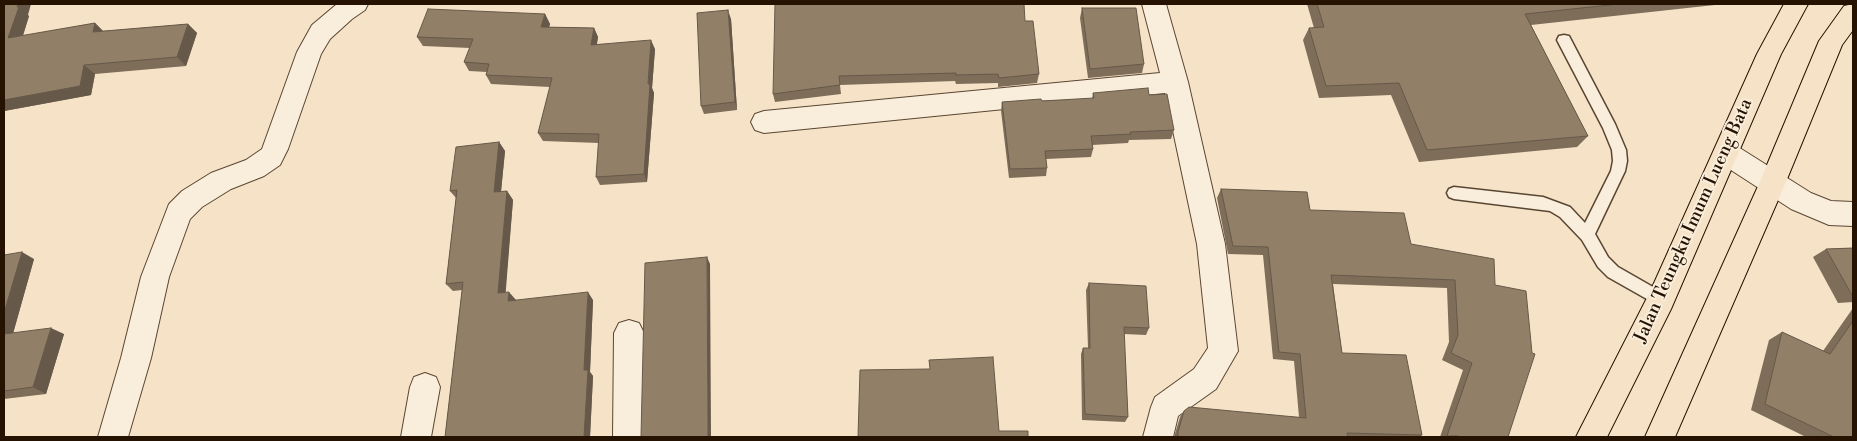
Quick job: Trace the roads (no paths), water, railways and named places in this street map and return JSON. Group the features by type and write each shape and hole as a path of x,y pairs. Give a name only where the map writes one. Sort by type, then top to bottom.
{"highway":[{"name":"Jalan Teungku Imum Lueng Bata","path":"1591,437 1661,300 1769,54 1796,4"},
{"path":"1660,437 1772,184 1831,41 1853,13"}],"street":[{"path":"113,437 136,358 155,278 179,212 192,199 221,181 255,168 271,157 308,52 321,32 343,12 356,4"},
{"path":"1154,4 1176,82 1211,244 1223,351 1205,379 1166,407 1158,437"},
{"path":"764,122 1176,82"},
{"path":"1726,152 1772,184 1801,201 1829,213 1853,214"},
{"path":"628,437 629,333"},
{"path":"416,437 425,387"}],"lane":[{"path":"1564,40 1610,128 1620,156 1618,171 1587,234"},
{"path":"1454,193 1544,203 1554,206 1565,212 1587,234 1603,262 1613,272 1661,300"}]}
